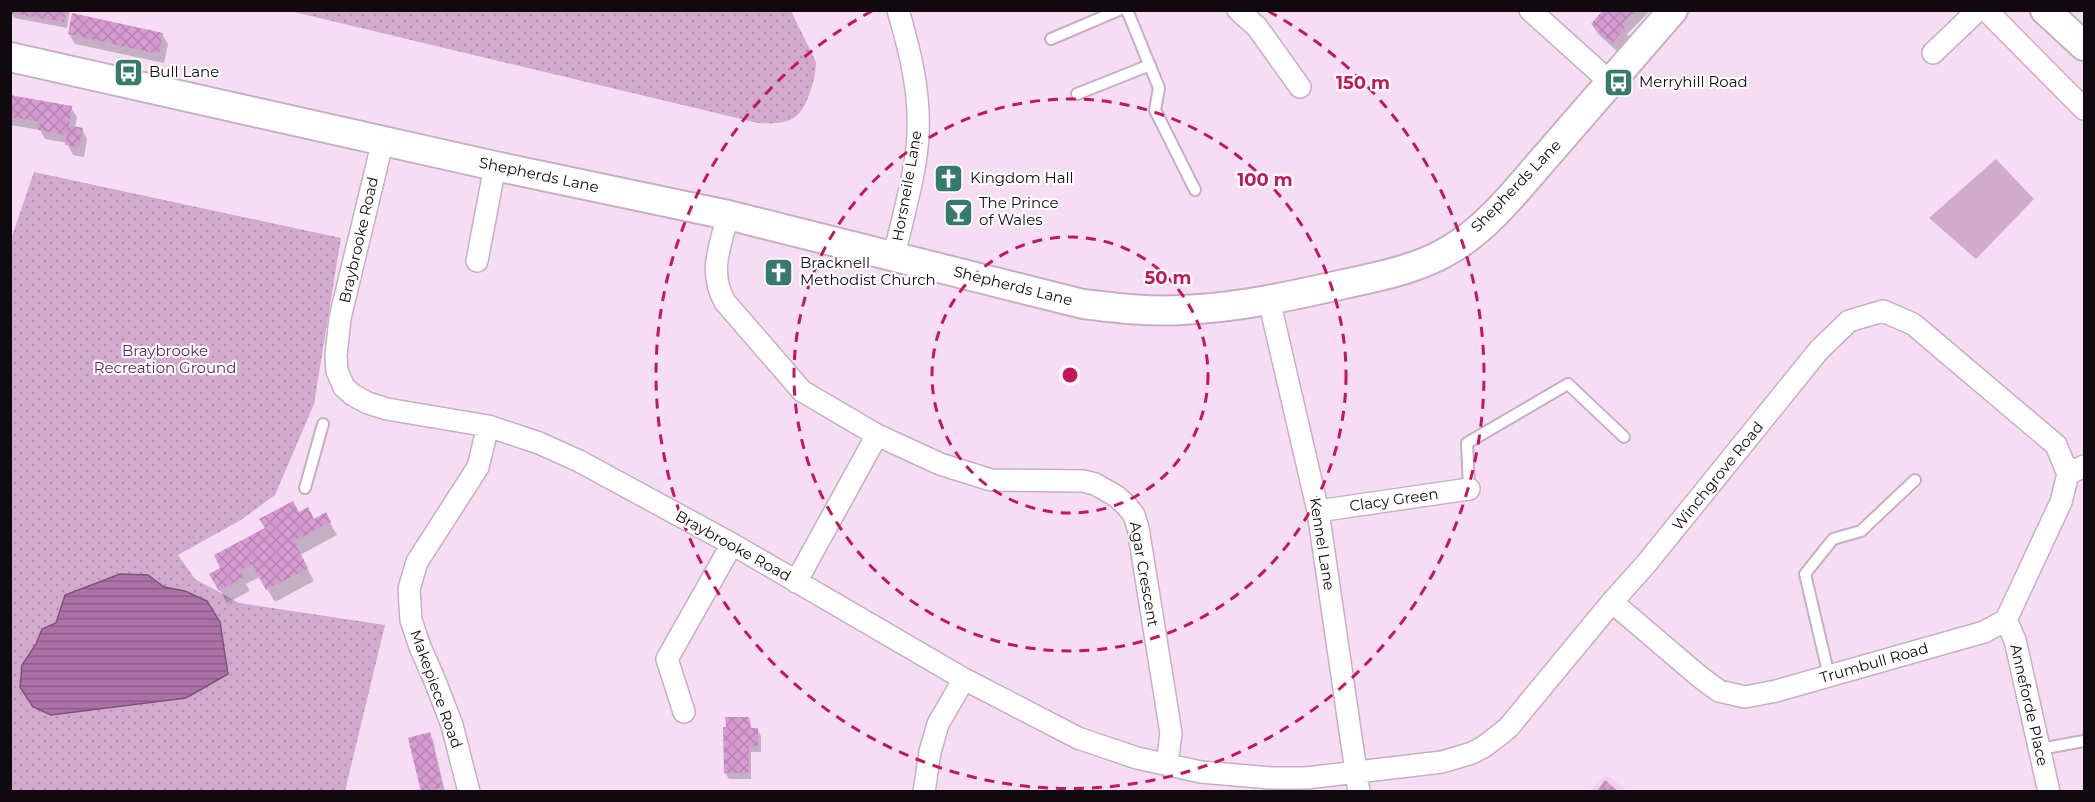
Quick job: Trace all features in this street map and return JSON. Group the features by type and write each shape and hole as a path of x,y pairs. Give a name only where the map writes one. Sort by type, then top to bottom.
{"street":[{"name":"Horsneile Lane","path":"894,256 914,163 918,127 912,62 898,10"},
{"path":"1238,10 1257,27 1300,87"},
{"path":"1530,10 1610,82"},
{"name":"Shepherds Lane","path":"10,57 495,166 728,215 1083,304 1181,310 1269,300 1384,275 1428,261 1452,249 1508,199 1673,10"},
{"path":"1933,53 1978,10"},
{"path":"1986,10 2085,109"},
{"path":"2045,10 2085,46"},
{"name":"Braybrooke Road","path":"383,141 340,318 336,356 337,371 344,387 368,403 387,409 488,426 531,440 579,461 732,544 964,679 1078,738 1107,749 1167,765 1213,773 1358,782"},
{"path":"477,261 495,166"},
{"name":"Agar Crescent","path":"728,215 716,271 720,292 725,302 802,391 877,435 940,464 991,480 1083,481 1106,489 1126,505 1134,515 1171,733 1167,765"},
{"name":"Kennel Lane","path":"1269,300 1318,511 1358,782"},
{"name":"Winchgrove Road","path":"1358,782 1472,753 1508,728 1646,564 1819,350 1849,321 1883,311 1914,324 2056,445 2076,470"},
{"name":"Makepiece Road","path":"469,792 452,726 420,647 409,604 409,589 415,569 433,530 478,467 488,426"},
{"path":"796,582 877,435"},
{"path":"2006,620 2076,470"},
{"name":"Clacy Green","path":"1318,511 1469,489"},
{"path":"684,712 667,658 732,544"},
{"name":"Trumbull Road","path":"1612,602 1719,691 1745,697 1776,691 1984,632 2006,620"},
{"name":"Anneforde Place","path":"2006,620 2015,640 2049,792"},
{"path":"924,792 930,752 938,724 964,679"}],"lane":[{"path":"1051,39 1119,10"},
{"path":"1127,10 1159,88 1155,110 1194,190"},
{"path":"1077,94 1150,65"},
{"path":"1469,489 1467,443 1568,384 1624,437"},
{"path":"305,488 323,424"},
{"path":"1828,676 1805,574 1833,539 1861,531 1915,480"},
{"path":"2040,749 2085,741"}],"shaded area":[{"path":"120,574 148,575 164,587 185,591 207,601 220,622 228,674 186,698 51,715 33,707 20,687 22,665 36,644 42,629 56,623 65,595"},
{"path":"1608,775 1627,791 1587,792"}],"green space":[{"path":"290,11 791,11 816,62 812,87 801,111 784,122 758,123"},
{"path":"1996,159 2034,199 1976,259 1929,218"},
{"name":"Braybrooke Recreation Ground","path":"34,172 341,238 314,404 275,495 241,520 178,555 195,579 239,603 385,625 345,791 11,792 10,242"}],"building":[{"path":"10,10 66,10 64,22 10,13"},
{"path":"1603,10 1607,13 1609,10 1636,10 1622,24 1625,28 1612,44 1591,24"},
{"path":"72,13 163,33 159,54 68,34"},
{"path":"10,95 72,106 69,125 83,128 79,147 65,145 67,135 38,130 40,122 10,117"},
{"path":"293,501 299,512 308,507 314,519 326,512 331,522 294,541 308,568 266,590 252,564 240,571 244,577 219,591 209,574 220,568 214,555 265,528 259,519"},
{"path":"725,717 749,717 750,728 758,728 758,746 749,746 749,773 724,773 723,727 726,727"},
{"path":"430,732 443,787 421,792 408,738"},
{"path":"1605,780 1619,792 1600,792 1598,790"}],"place":[{"name":"Bull Lane","path":"128,72"},
{"name":"Merryhill Road","path":"1618,82"},
{"name":"Kingdom Hall","path":"949,178"},
{"name":"The Prince of Wales","path":"958,212"},
{"name":"Bracknell Methodist Church","path":"779,272"}]}
